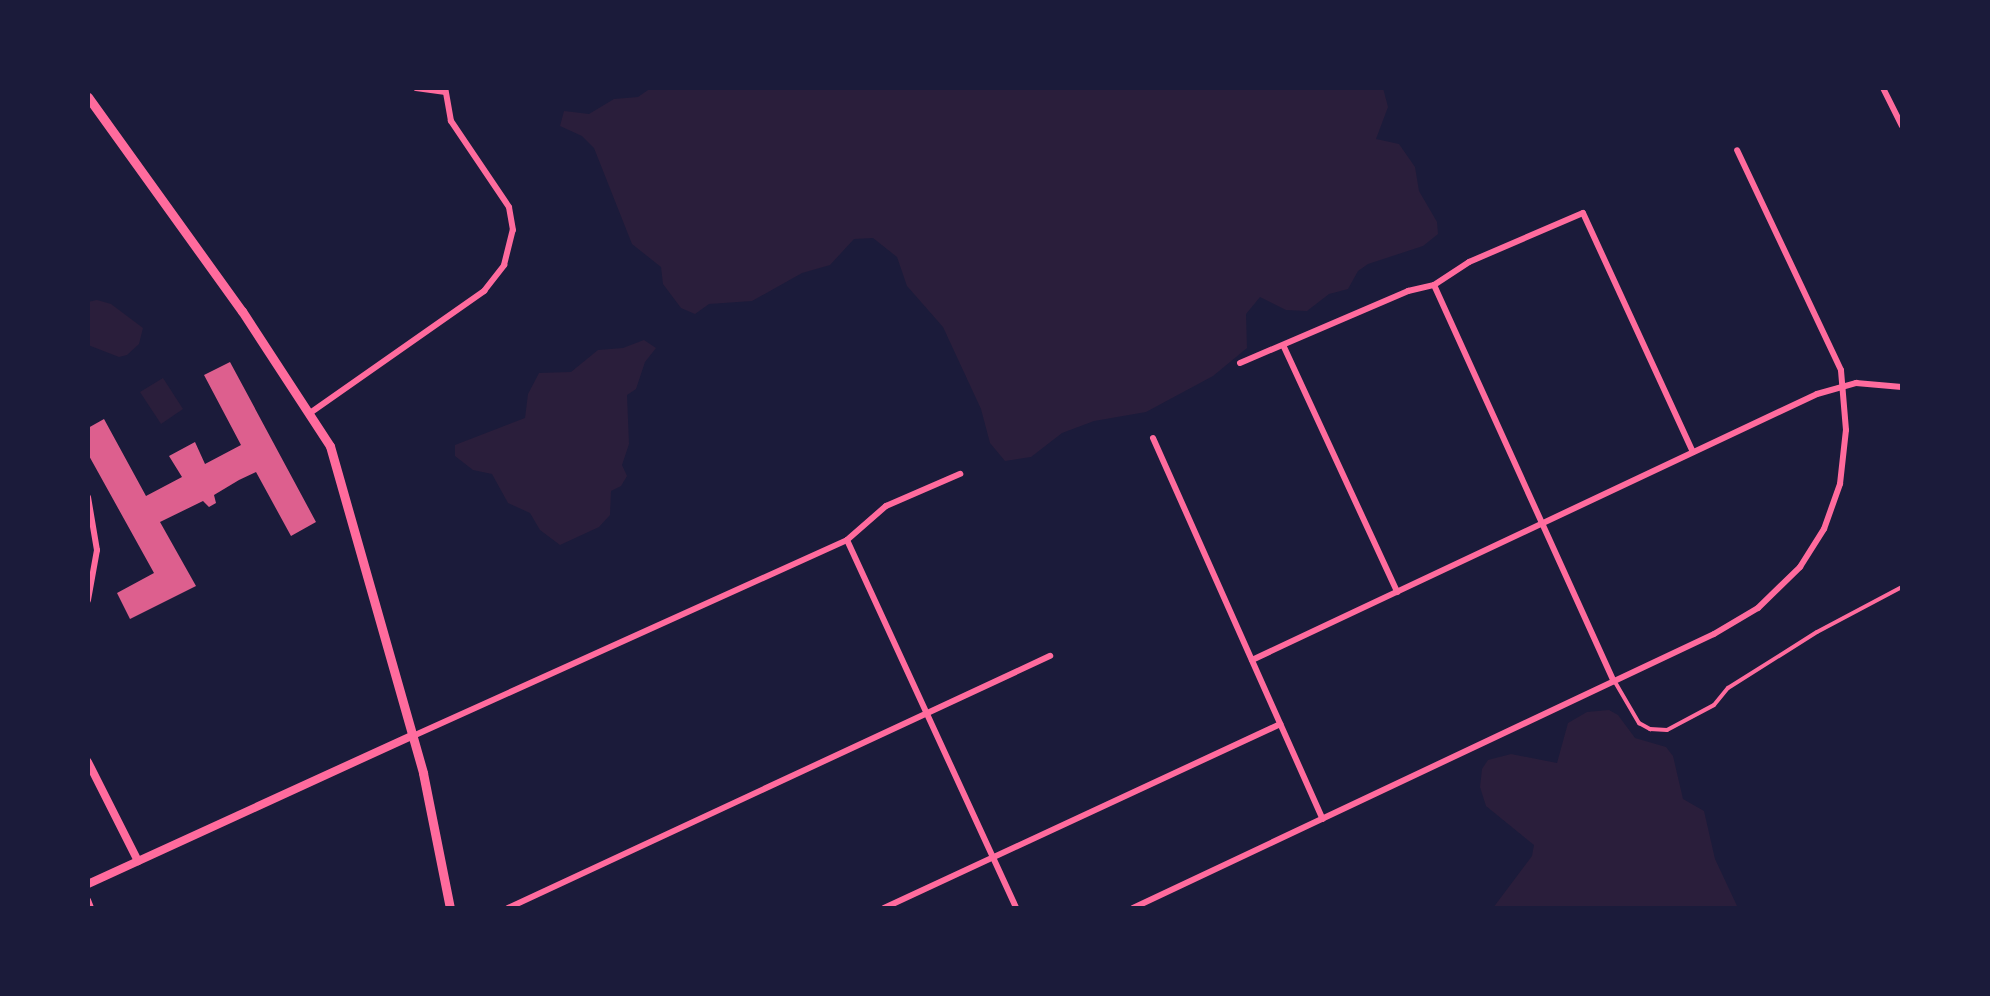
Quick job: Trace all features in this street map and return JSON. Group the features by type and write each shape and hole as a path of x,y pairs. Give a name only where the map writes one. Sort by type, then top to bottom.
{"main road":[{"path":"88,97 330,446 343,481 434,818 450,908"}],"street":[{"path":"310,414 484,291 504,265 513,230 509,206 451,121 444,90 416,88"},
{"path":"1883,88 1902,126"},
{"path":"1133,908 1745,617 1800,567 1824,529 1840,484 1846,445 1840,367 1738,150"},
{"path":"1240,363 1408,291 1434,285 1469,262 1582,212 1693,452"},
{"path":"1434,285 1614,682"},
{"path":"1284,347 1397,592"},
{"path":"1252,660 1842,384 1902,387"},
{"path":"1154,438 1323,819"},
{"path":"88,884 847,540 892,502 960,474"},
{"path":"88,497 96,550 88,600"},
{"path":"847,540 1016,908"},
{"path":"508,908 1050,656"},
{"path":"884,908 1280,724"},
{"path":"88,762 138,861"},
{"path":"88,900 91,908"}],"lane":[{"path":"1614,682 1638,723 1668,730 1714,705 1728,688 1801,642 1902,587"}],"shaded area":[{"path":"651,88 1383,88 1388,107 1376,139 1399,144 1415,167 1419,191 1437,222 1438,234 1423,246 1368,264 1358,271 1348,289 1329,294 1307,311 1286,310 1260,297 1246,314 1247,348 1213,376 1146,412 1094,421 1062,433 1031,457 1005,461 990,443 981,409 943,327 907,286 897,257 873,238 854,239 830,265 802,273 752,301 709,304 695,314 681,308 663,284 661,267 632,244 594,148 582,136 560,126 564,111 589,114 614,99 638,97"},
{"path":"88,302 111,304 143,328 139,344 127,355 119,357 88,345"},
{"path":"644,340 656,348 645,362 636,389 627,395 629,444 622,465 627,476 621,486 611,491 610,515 599,527 560,545 540,530 530,513 508,503 492,474 473,470 455,456 455,445 525,418 528,394 539,373 571,372 598,350 623,348"},
{"path":"163,378 183,409 161,424 140,392"},
{"path":"1609,710 1618,715 1635,738 1666,747 1673,756 1683,799 1704,811 1715,859 1738,908 1493,908 1532,856 1534,845 1486,806 1480,787 1482,769 1488,760 1511,754 1557,763 1568,723 1587,712"}],"building":[{"path":"230,362 316,522 291,536 256,472 239,480 214,495 216,503 209,507 203,501 160,522 196,586 130,619 117,593 154,573 88,454 88,428 104,419 146,496 182,477 169,456 195,442 205,464 241,445 204,375"}]}
